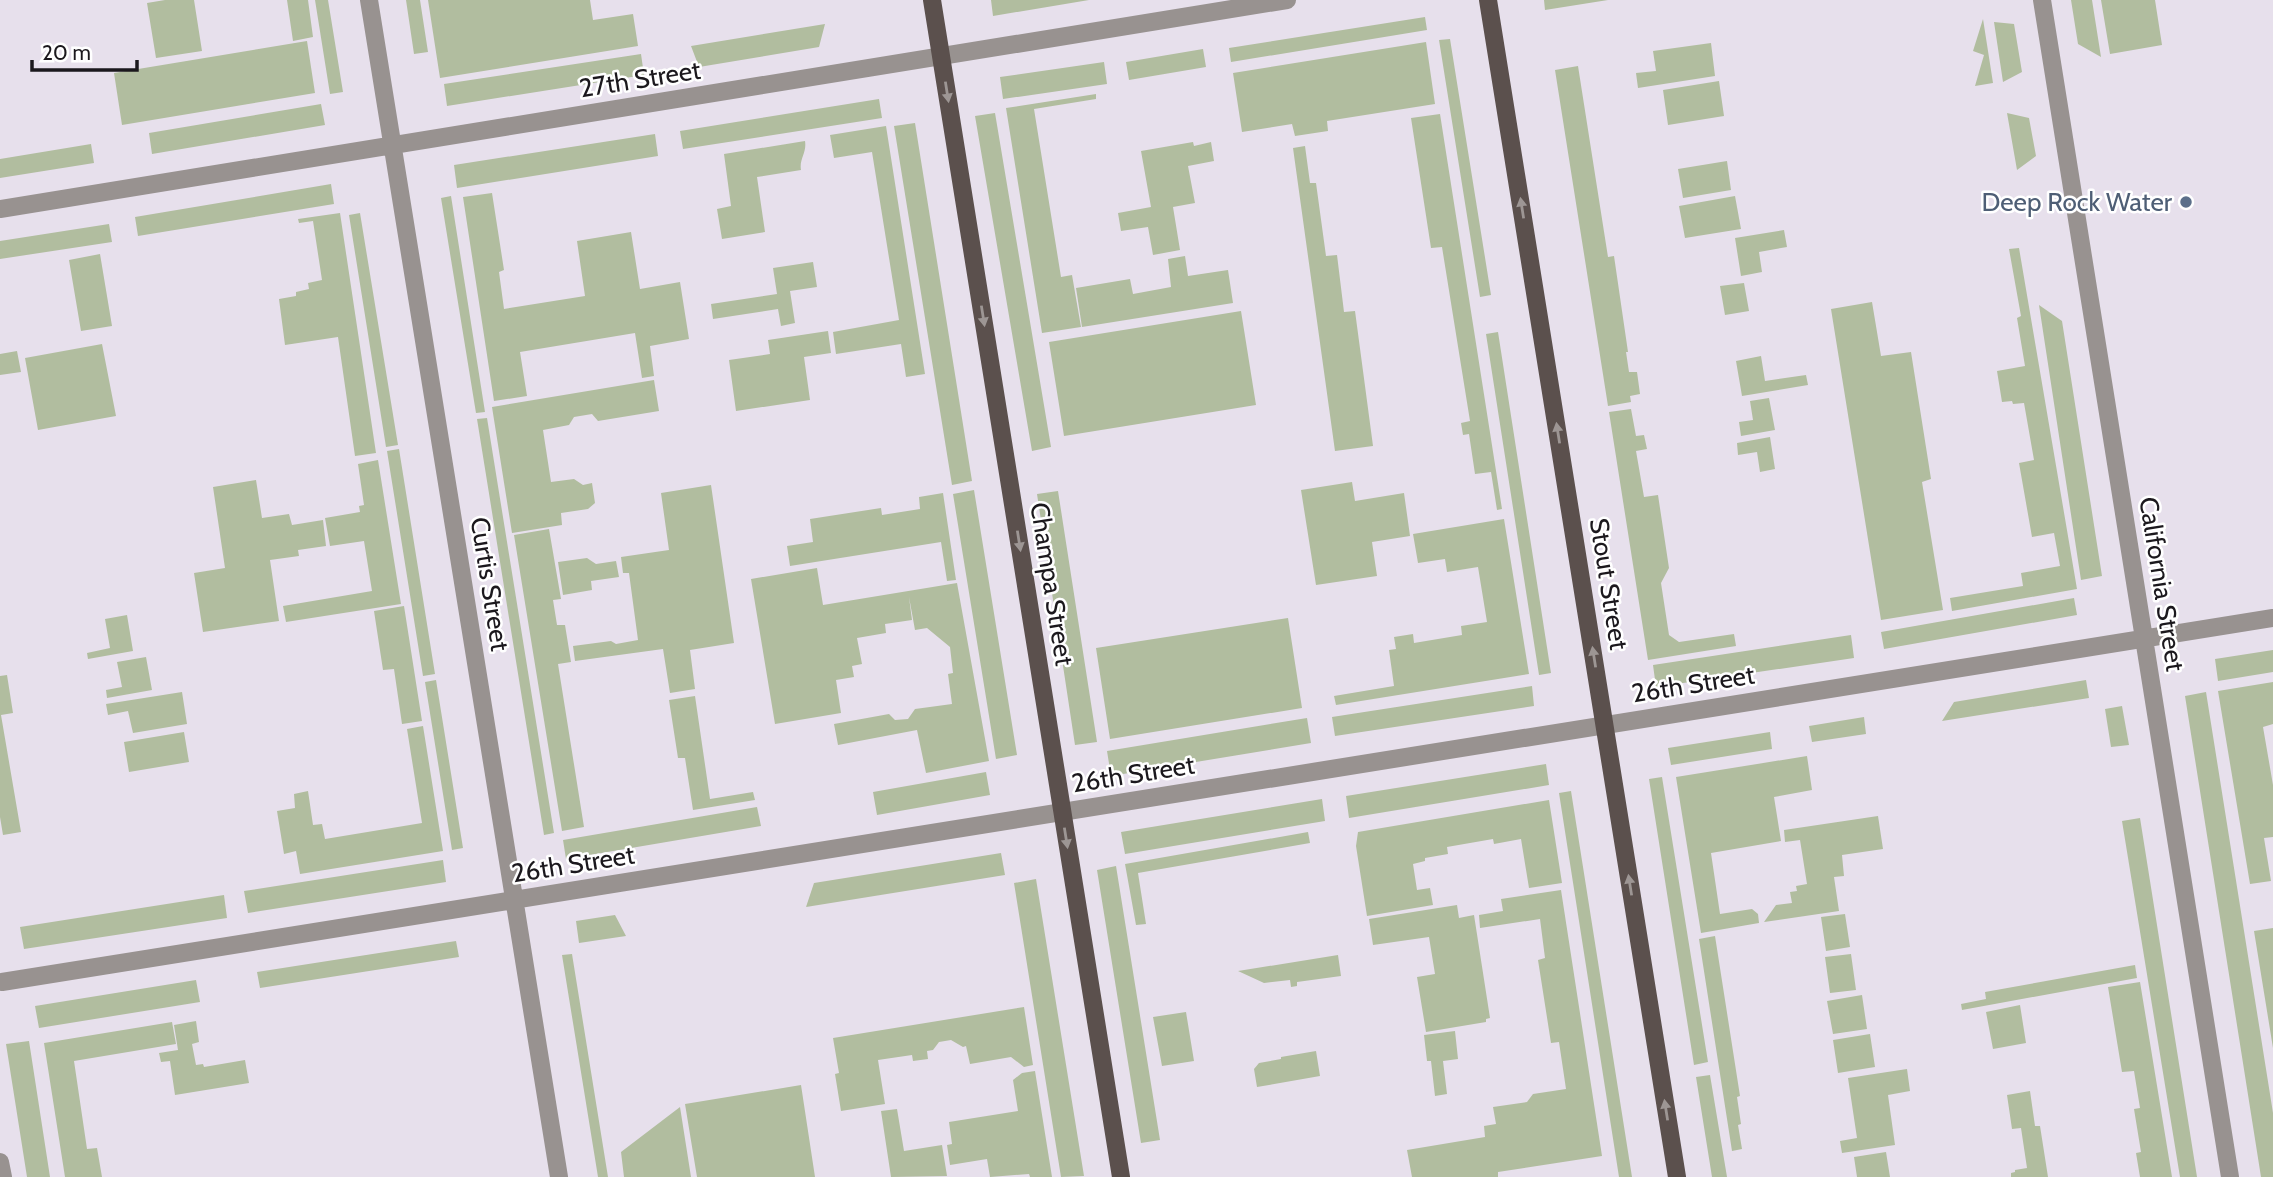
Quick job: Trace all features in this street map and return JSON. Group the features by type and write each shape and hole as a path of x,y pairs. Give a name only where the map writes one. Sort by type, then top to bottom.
{"main road":[{"name":"Champa Street","path":"932,0 1121,1177"},
{"name":"Stout Street","path":"1488,0 1677,1177"}],"street":[{"name":"Curtis Street","path":"369,0 559,1177"},
{"name":"27th Street","path":"0,209 1287,0"},
{"name":"California Street","path":"2042,0 2230,1177"},
{"name":"26th Street","path":"1,978 514,900 2273,618"},
{"path":"0,1000 3,988 1,978"},
{"path":"0,1162 3,1177"}],"green space":[{"path":"194,0 202,51 156,58 147,3"},
{"path":"287,0 308,0 313,37 293,41"},
{"path":"315,0 328,0 343,92 330,94"},
{"path":"406,0 420,0 428,52 414,54"},
{"path":"428,0 590,0 593,20 633,14 638,46 440,78"},
{"path":"991,0 1089,0 993,16"},
{"path":"1544,0 1608,0 1545,10"},
{"path":"2071,0 2092,0 2101,57 2078,44"},
{"path":"2101,0 2155,0 2162,45 2110,54"},
{"path":"1425,17 1427,30 1231,62 1229,48"},
{"path":"1983,19 1993,83 1975,86 1984,55 1973,51"},
{"path":"1994,22 2014,24 2022,72 2003,82"},
{"path":"825,24 819,47 699,67 691,46"},
{"path":"1450,39 1491,295 1480,297 1439,40"},
{"path":"307,41 315,93 122,125 114,73"},
{"path":"1426,42 1435,104 1327,121 1328,131 1295,136 1292,124 1242,132 1233,73"},
{"path":"1711,43 1715,76 1638,88 1636,73 1656,71 1653,51"},
{"path":"1203,49 1206,67 1129,80 1126,62"},
{"path":"641,54 644,75 447,106 444,84"},
{"path":"1104,62 1107,84 1003,99 1000,77"},
{"path":"1578,66 1608,257 1614,256 1629,372 1637,372 1640,394 1630,396 1631,402 1608,406 1555,70"},
{"path":"1719,81 1724,116 1668,125 1663,90"},
{"path":"1096,94 1096,99 1034,109 1061,277 1072,275 1081,327 1042,333 1006,108"},
{"path":"879,99 882,118 683,149 680,131"},
{"path":"321,104 325,125 152,154 149,133"},
{"path":"995,113 1051,447 1032,451 975,116"},
{"path":"2007,113 2029,118 2036,156 2017,170"},
{"path":"1440,114 1502,509 1497,510 1491,472 1475,474 1469,434 1463,435 1461,423 1470,421 1442,247 1431,248 1411,118"},
{"path":"915,123 972,481 952,485 894,126"},
{"path":"886,126 925,374 906,377 901,344 836,354 833,332 899,320 872,152 834,158 830,135"},
{"path":"655,134 658,156 457,188 454,165"},
{"path":"805,141 801,170 757,177 765,232 722,239 717,209 731,206 724,154"},
{"path":"1193,142 1194,146 1211,142 1214,161 1188,166 1195,203 1173,207 1180,250 1153,255 1148,227 1121,231 1118,213 1151,207 1141,151"},
{"path":"91,144 94,163 0,178 0,159"},
{"path":"1305,146 1310,183 1316,183 1326,256 1337,255 1344,312 1355,311 1373,446 1335,451 1293,148"},
{"path":"1727,161 1731,190 1683,198 1678,169"},
{"path":"331,184 334,204 138,236 135,217"},
{"path":"492,193 504,270 499,272 504,309 585,296 577,241 631,232 640,289 680,282 689,339 650,346 654,376 642,378 635,333 520,352 527,396 494,401 463,197"},
{"path":"451,196 485,412 476,413 441,198"},
{"path":"1735,196 1741,229 1685,238 1679,206"},
{"path":"340,213 376,453 355,456 338,337 285,345 279,299 296,296 296,292 309,289 308,283 322,280 313,221 299,223 298,219"},
{"path":"360,213 398,445 386,447 349,215"},
{"path":"109,224 112,242 0,259 0,241"},
{"path":"1784,230 1787,247 1759,252 1762,272 1741,276 1735,238"},
{"path":"2019,248 2077,589 1952,611 1950,598 2023,586 2021,573 2060,566 2054,533 2032,537 2019,463 2034,460 2024,403 2002,402 1997,371 2025,366 2017,318 2021,316 2009,249"},
{"path":"100,254 112,326 81,331 69,260"},
{"path":"1185,256 1188,276 1228,270 1233,303 1082,327 1076,288 1130,279 1133,294 1171,287 1168,259"},
{"path":"813,262 817,287 790,291 795,323 781,326 778,309 713,319 711,304 777,294 773,268"},
{"path":"1744,283 1749,311 1725,315 1720,286"},
{"path":"1872,302 1881,356 1911,352 1931,479 1922,482 1943,610 1881,620 1831,309"},
{"path":"2039,305 2062,321 2102,576 2081,580"},
{"path":"1241,311 1256,405 1064,436 1049,342"},
{"path":"828,331 831,353 804,357 810,400 736,411 729,360 770,354 768,340"},
{"path":"1498,332 1551,673 1539,675 1486,334"},
{"path":"102,344 116,416 38,430 25,358"},
{"path":"17,351 21,372 0,375 0,354"},
{"path":"1761,356 1765,381 1806,375 1808,385 1742,396 1736,361"},
{"path":"654,380 659,411 598,421 592,414 574,417 569,425 543,430 551,482 574,479 583,485 592,483 595,503 588,509 561,513 562,525 512,533 492,407"},
{"path":"1769,398 1775,430 1741,436 1739,422 1753,420 1750,401"},
{"path":"1631,409 1636,436 1644,435 1647,449 1636,451 1644,497 1658,495 1669,568 1661,583 1669,635 1679,642 1734,634 1736,646 1648,660 1609,412"},
{"path":"487,418 554,833 544,835 477,419"},
{"path":"1770,437 1775,469 1760,472 1757,452 1738,455 1737,443"},
{"path":"399,449 435,674 423,676 387,451"},
{"path":"378,460 401,604 286,622 283,606 372,591 364,541 330,546 325,518 360,512 359,506 364,505 358,464"},
{"path":"256,480 262,518 289,514 292,525 323,520 326,546 298,550 299,556 270,560 279,621 203,632 194,573 225,568 213,487"},
{"path":"1352,482 1355,501 1404,493 1410,536 1372,542 1377,576 1316,585 1301,490"},
{"path":"711,485 734,643 690,650 695,689 670,693 663,649 575,661 573,646 638,640 629,573 623,573 621,557 669,550 661,493"},
{"path":"974,490 1017,755 996,759 953,494"},
{"path":"1058,491 1097,742 1075,745 1037,494"},
{"path":"943,493 956,580 947,581 941,542 790,566 787,546 813,542 810,519 881,508 882,515 920,509 919,497"},
{"path":"1504,519 1529,674 1336,705 1334,696 1394,686 1389,650 1396,649 1394,637 1413,634 1414,643 1462,635 1461,626 1487,622 1478,567 1447,572 1445,559 1418,563 1413,534"},
{"path":"549,529 561,599 553,600 557,625 565,625 571,662 558,664 584,827 562,831 514,535"},
{"path":"587,558 596,564 616,561 619,577 591,581 592,590 563,595 558,562"},
{"path":"817,568 823,605 957,583 989,761 926,773 917,730 838,745 834,724 889,714 895,720 908,719 915,709 952,704 948,674 953,673 950,647 927,628 915,630 909,597 912,620 885,624 886,633 857,638 862,664 852,666 854,677 836,680 841,713 775,724 751,579"},
{"path":"2074,598 2077,615 1884,649 1881,632"},
{"path":"404,606 422,721 402,724 394,669 383,670 374,611"},
{"path":"127,615 133,651 88,659 87,653 110,648 105,619"},
{"path":"1288,618 1302,708 1110,739 1096,648"},
{"path":"1851,635 1854,658 1656,687 1653,665"},
{"path":"2273,650 2273,672 2218,681 2215,659"},
{"path":"146,657 152,690 107,698 106,690 122,687 117,662"},
{"path":"7,675 13,713 1,715 21,832 3,835 0,817 0,676"},
{"path":"436,680 463,848 452,850 425,682"},
{"path":"2086,680 2089,698 1942,721 1954,702"},
{"path":"2273,682 2273,724 2263,727 2273,785 2273,837 2264,838 2271,881 2250,884 2218,691"},
{"path":"1532,686 1534,706 1335,736 1332,717"},
{"path":"182,692 187,724 133,733 128,711 108,715 106,704"},
{"path":"2206,692 2273,1113 2273,1177 2261,1177 2185,696"},
{"path":"695,696 710,799 753,792 755,800 693,810 685,758 678,758 669,700"},
{"path":"2122,706 2129,745 2111,747 2105,709"},
{"path":"1864,717 1866,734 1812,742 1809,726"},
{"path":"1307,718 1311,743 1111,776 1107,751"},
{"path":"423,726 443,851 300,874 296,851 284,854 277,811 295,808 294,794 308,791 313,825 322,824 325,839 422,823 407,729"},
{"path":"184,732 189,762 129,772 124,742"},
{"path":"1770,732 1772,749 1671,765 1668,748"},
{"path":"1807,756 1812,790 1774,797 1781,841 1711,853 1720,914 1752,909 1758,914 1759,923 1701,933 1676,777"},
{"path":"1546,764 1549,785 1349,818 1346,796"},
{"path":"986,772 990,795 877,815 873,792"},
{"path":"1662,777 1708,1062 1694,1065 1649,779"},
{"path":"1571,791 1632,1177 1619,1177 1559,793"},
{"path":"1322,799 1325,821 1125,854 1121,832"},
{"path":"1549,800 1562,883 1529,888 1521,839 1494,844 1493,839 1447,847 1448,854 1425,858 1425,861 1413,864 1417,890 1430,888 1433,905 1367,916 1356,846 1358,832"},
{"path":"757,807 761,826 566,859 563,840"},
{"path":"1878,816 1883,849 1842,855 1844,876 1834,877 1839,911 1764,922 1776,905 1792,903 1790,892 1797,891 1796,886 1807,884 1800,840 1785,842 1784,830"},
{"path":"2140,818 2197,1177 2180,1177 2122,821"},
{"path":"1308,832 1310,843 1138,873 1146,924 1136,925 1125,864"},
{"path":"1001,853 1005,875 806,907 814,883"},
{"path":"443,860 446,882 248,913 244,891"},
{"path":"1116,866 1160,1140 1141,1143 1097,870"},
{"path":"1036,879 1084,1176 1061,1177 1014,883"},
{"path":"1561,890 1602,1156 1498,1172 1498,1177 1412,1177 1407,1150 1485,1137 1484,1126 1496,1124 1493,1107 1527,1102 1533,1094 1566,1089 1559,1042 1551,1043 1538,960 1545,958 1540,919 1480,928 1479,915 1503,911 1501,899"},
{"path":"224,895 227,918 24,949 20,927"},
{"path":"1457,905 1459,918 1474,915 1490,1018 1486,1019 1486,1022 1426,1032 1417,977 1435,974 1429,937 1373,945 1369,919"},
{"path":"1845,914 1850,947 1826,951 1821,917"},
{"path":"615,915 626,936 579,943 576,921"},
{"path":"2273,928 2273,1048 2254,931"},
{"path":"1715,936 1740,1096 1737,1097 1741,1124 1738,1125 1742,1149 1732,1151 1699,939"},
{"path":"456,941 459,957 260,988 257,972"},
{"path":"572,954 608,1177 598,1177 562,955"},
{"path":"1851,954 1856,990 1830,993 1825,957"},
{"path":"1338,955 1341,976 1297,982 1297,986 1291,987 1290,980 1264,983 1238,971"},
{"path":"2135,965 2137,978 1962,1010 1961,1004 1986,999 1985,992"},
{"path":"196,980 200,1002 39,1028 35,1006"},
{"path":"2140,982 2172,1177 2140,1177 2136,1153 2141,1152 2134,1109 2140,1108 2134,1071 2122,1072 2108,987"},
{"path":"1862,995 1867,1029 1833,1034 1827,1001"},
{"path":"2020,1005 2026,1043 1993,1049 1986,1012"},
{"path":"1024,1007 1033,1065 1024,1067 1011,1057 970,1064 966,1046 951,1040 939,1042 933,1050 927,1051 928,1059 913,1061 912,1055 878,1060 885,1104 841,1111 835,1074 839,1073 833,1038"},
{"path":"1186,1012 1194,1061 1162,1066 1153,1017"},
{"path":"196,1021 199,1042 192,1044 196,1065 203,1064 204,1067 245,1060 249,1083 175,1095 170,1061 161,1062 159,1053 178,1050 174,1025"},
{"path":"172,1022 176,1044 74,1061 87,1149 97,1148 102,1177 65,1177 44,1043"},
{"path":"1455,1031 1458,1059 1443,1061 1447,1094 1435,1096 1431,1061 1427,1061 1424,1035"},
{"path":"1870,1034 1875,1067 1838,1073 1833,1040"},
{"path":"29,1041 50,1177 27,1177 6,1044"},
{"path":"1316,1051 1320,1076 1257,1087 1254,1069 1259,1063"},
{"path":"1907,1069 1910,1091 1888,1095 1895,1145 1842,1153 1840,1141 1857,1138 1848,1078"},
{"path":"1035,1071 1052,1177 1030,1177 1029,1174 990,1177 987,1159 950,1165 947,1145 952,1144 949,1122 1018,1111 1013,1080 1022,1073"},
{"path":"1710,1075 1727,1177 1712,1177 1696,1077"},
{"path":"801,1085 815,1177 697,1177 685,1104"},
{"path":"2030,1091 2035,1126 2040,1126 2048,1177 2011,1177 2015,1170 2027,1168 2021,1128 2012,1129 2007,1095"},
{"path":"680,1107 691,1177 624,1177 621,1152"},
{"path":"897,1109 904,1151 942,1145 947,1176 891,1177 881,1111"},
{"path":"1886,1152 1890,1177 1857,1177 1854,1157"}],"place":[{"name":"Deep Rock Water","path":"2186,202"}]}
